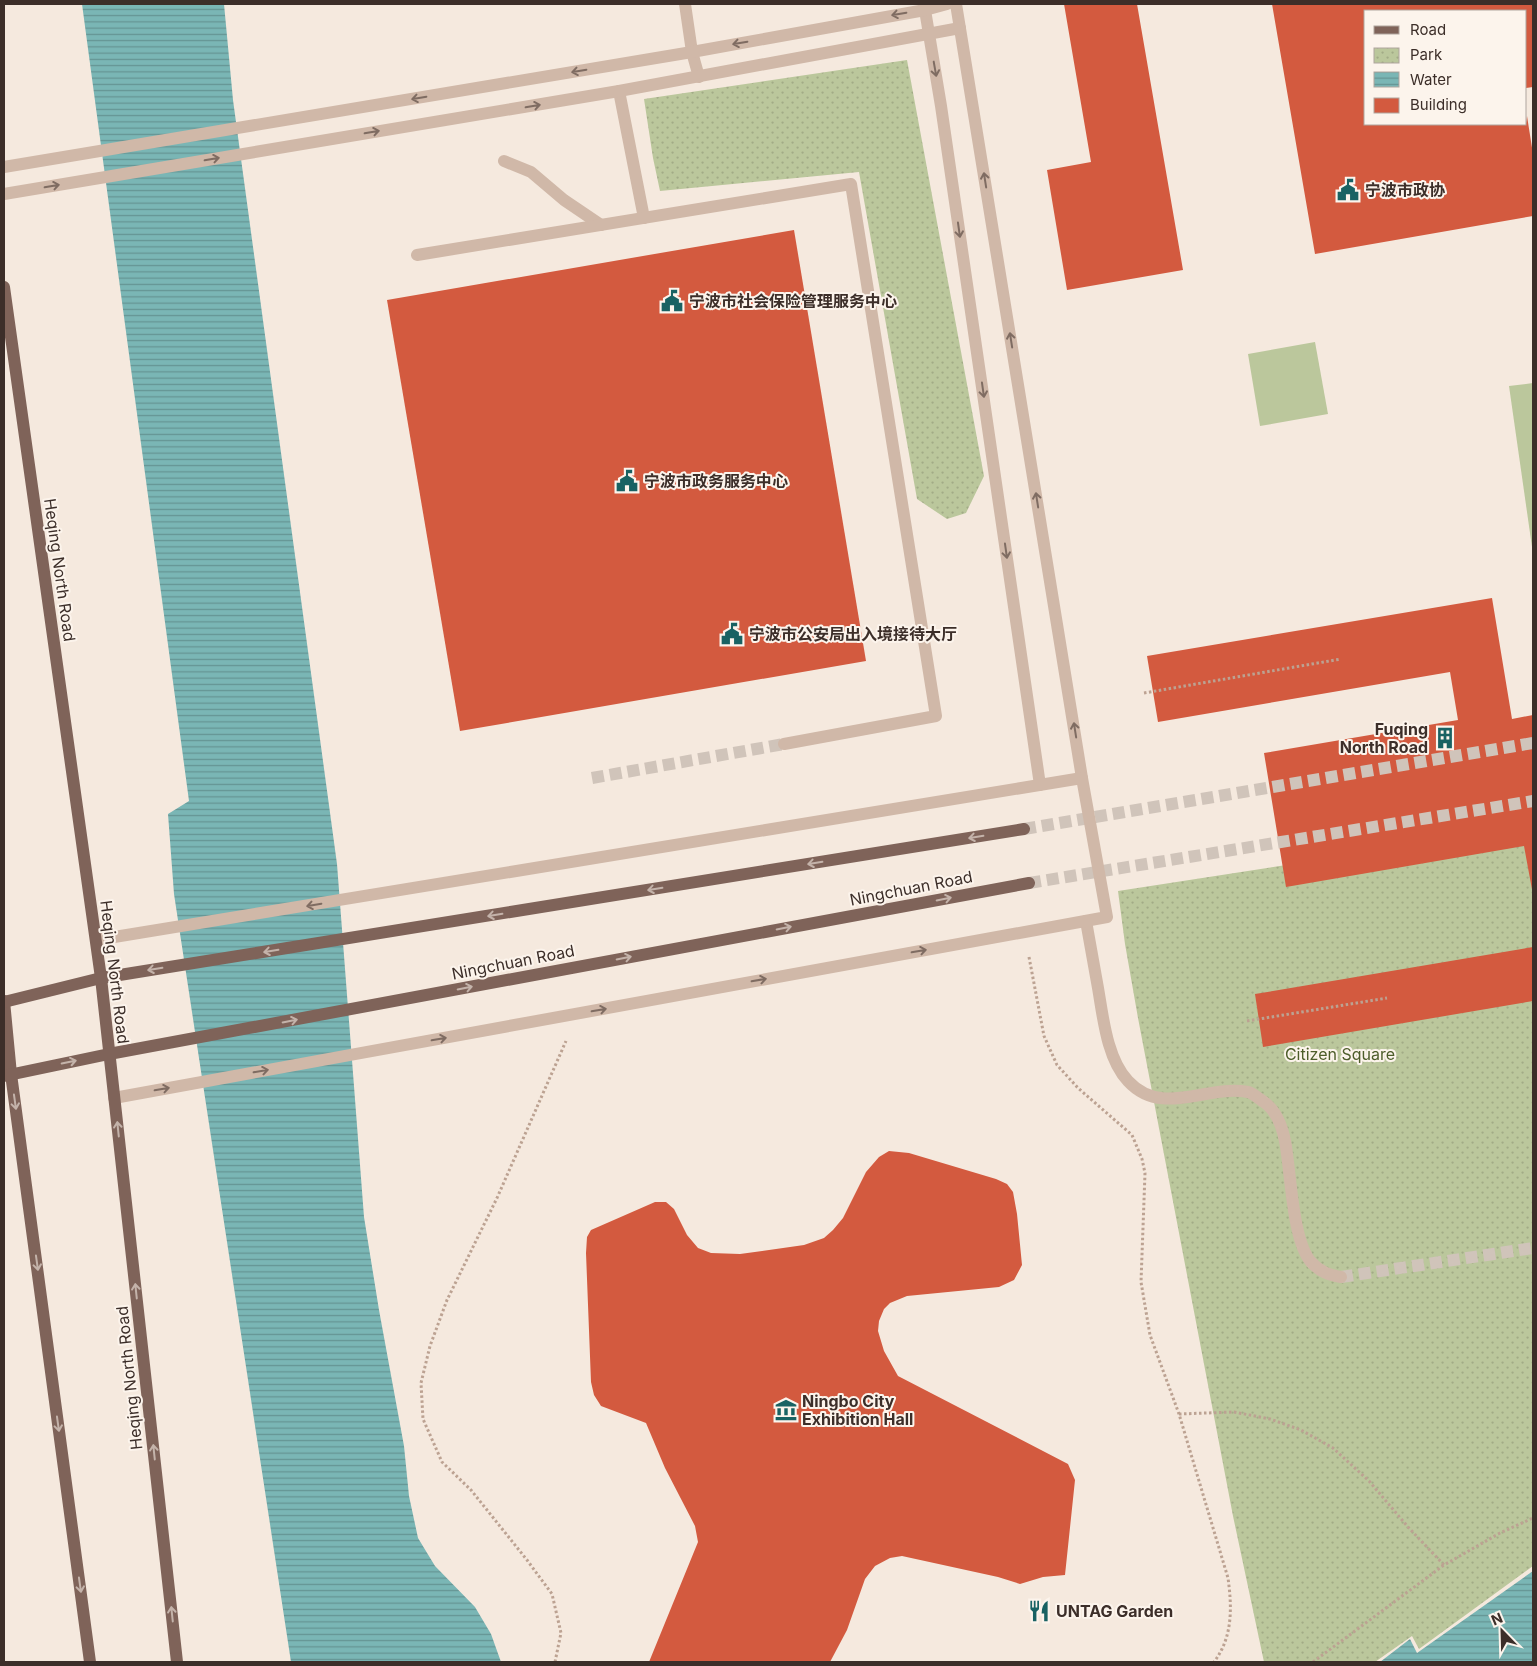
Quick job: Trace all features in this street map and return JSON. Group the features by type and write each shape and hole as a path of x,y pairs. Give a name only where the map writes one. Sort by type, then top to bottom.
{"main road":[{"name":"Heqing North Road","path":"4,287 101,978 177,1662"},
{"path":"90,1662 7,1075 4,1002 101,978 1024,829"},
{"name":"Ningchuan Road","path":"7,1075 109,1054 1029,883"}],"street":[{"path":"685,4 692,52 699,77"},
{"path":"4,168 692,52 947,4"},
{"path":"114,1098 1107,917 1082,778 956,4"},
{"path":"924,7 943,116 1040,785"},
{"path":"4,194 619,91 960,28"},
{"path":"619,91 644,218"},
{"path":"504,161 531,172 564,200 601,225"},
{"path":"417,255 851,184 936,716 784,744"},
{"path":"96,940 1082,778"},
{"path":"1086,921 1106,1031 1116,1064 1128,1081 1143,1093 1162,1099 1250,1092 1268,1106 1280,1120 1285,1141 1298,1235 1304,1251 1320,1270 1341,1277"}],"path":[{"path":"1144,692 1341,659"},
{"path":"1025,932 1044,1036 1057,1065 1078,1088 1132,1135 1142,1159 1145,1173 1141,1282 1150,1335 1179,1414 1228,1578 1230,1623 1224,1645 1214,1662"},
{"path":"1247,1021 1387,998"},
{"path":"555,1662 561,1633 552,1594 470,1490 442,1462 424,1419 421,1383 430,1346 447,1300 497,1198 579,1013"},
{"path":"1179,1414 1234,1412 1270,1419 1302,1430 1334,1448 1369,1481 1408,1527 1444,1565"},
{"path":"1313,1662 1444,1565 1500,1533 1533,1518"}],"green space":[{"path":"907,60 984,476 966,513 947,519 917,499 859,172 660,191 644,99"},
{"path":"1315,342 1328,414 1260,426 1248,354"},
{"path":"1533,383 1533,554 1509,386"},
{"name":"Citizen Square","path":"1533,827 1533,1566 1419,1649 1412,1636 1375,1662 1264,1662 1233,1516 1138,1018 1118,891"}],"water":[{"path":"82,4 224,4 233,100 337,864 364,1217 404,1446 409,1496 418,1538 435,1566 475,1607 491,1634 501,1662 291,1662 174,894 168,814 189,801"},
{"path":"1533,1571 1533,1662 1380,1662 1410,1639 1417,1653"}],"building":[{"path":"1064,4 1137,4 1183,270 1067,290 1047,170 1091,162"},
{"path":"1272,4 1533,4 1533,87 1527,88 1527,10 1364,10 1364,125 1527,125 1527,116 1533,154 1533,216 1315,254"},
{"name":"宁波市政务服务中心","path":"794,230 866,661 460,731 387,300"},
{"name":"Fuqing North Road","path":"1492,598 1512,719 1533,715 1533,895 1524,846 1286,887 1264,753 1458,720 1450,672 1158,722 1147,656"},
{"path":"1533,947 1533,1001 1263,1047 1255,994"},
{"name":"Ningbo City Exhibition Hall","path":"889,1151 909,1153 996,1179 1007,1184 1013,1192 1022,1265 1014,1280 999,1287 907,1296 890,1303 884,1309 879,1321 878,1331 884,1351 898,1376 1068,1464 1075,1480 1065,1575 1043,1577 1020,1584 998,1577 902,1556 890,1558 875,1566 865,1579 847,1630 830,1662 649,1662 698,1542 695,1526 665,1468 646,1423 601,1406 594,1395 591,1382 587,1237 591,1230 655,1202 666,1202 674,1209 687,1235 698,1248 711,1253 740,1254 804,1245 824,1238 833,1230 843,1218 866,1172 879,1157"}],"tunnel":[{"path":"1024,829 1533,743"},
{"path":"592,778 784,744"},
{"path":"1029,883 1533,801"},
{"path":"1341,1277 1533,1248"}],"place":[{"name":"宁波市政协","path":"1348,190"},
{"name":"宁波市社会保险管理服务中心","path":"672,301"},
{"name":"宁波市政务服务中心","path":"627,481"},
{"name":"宁波市公安局出入境接待大厅","path":"732,634"},
{"name":"Fuqing North Road","path":"1445,738"},
{"name":"Ningbo City Exhibition Hall","path":"786,1410"},
{"name":"UNTAG Garden","path":"1039,1611"}]}
